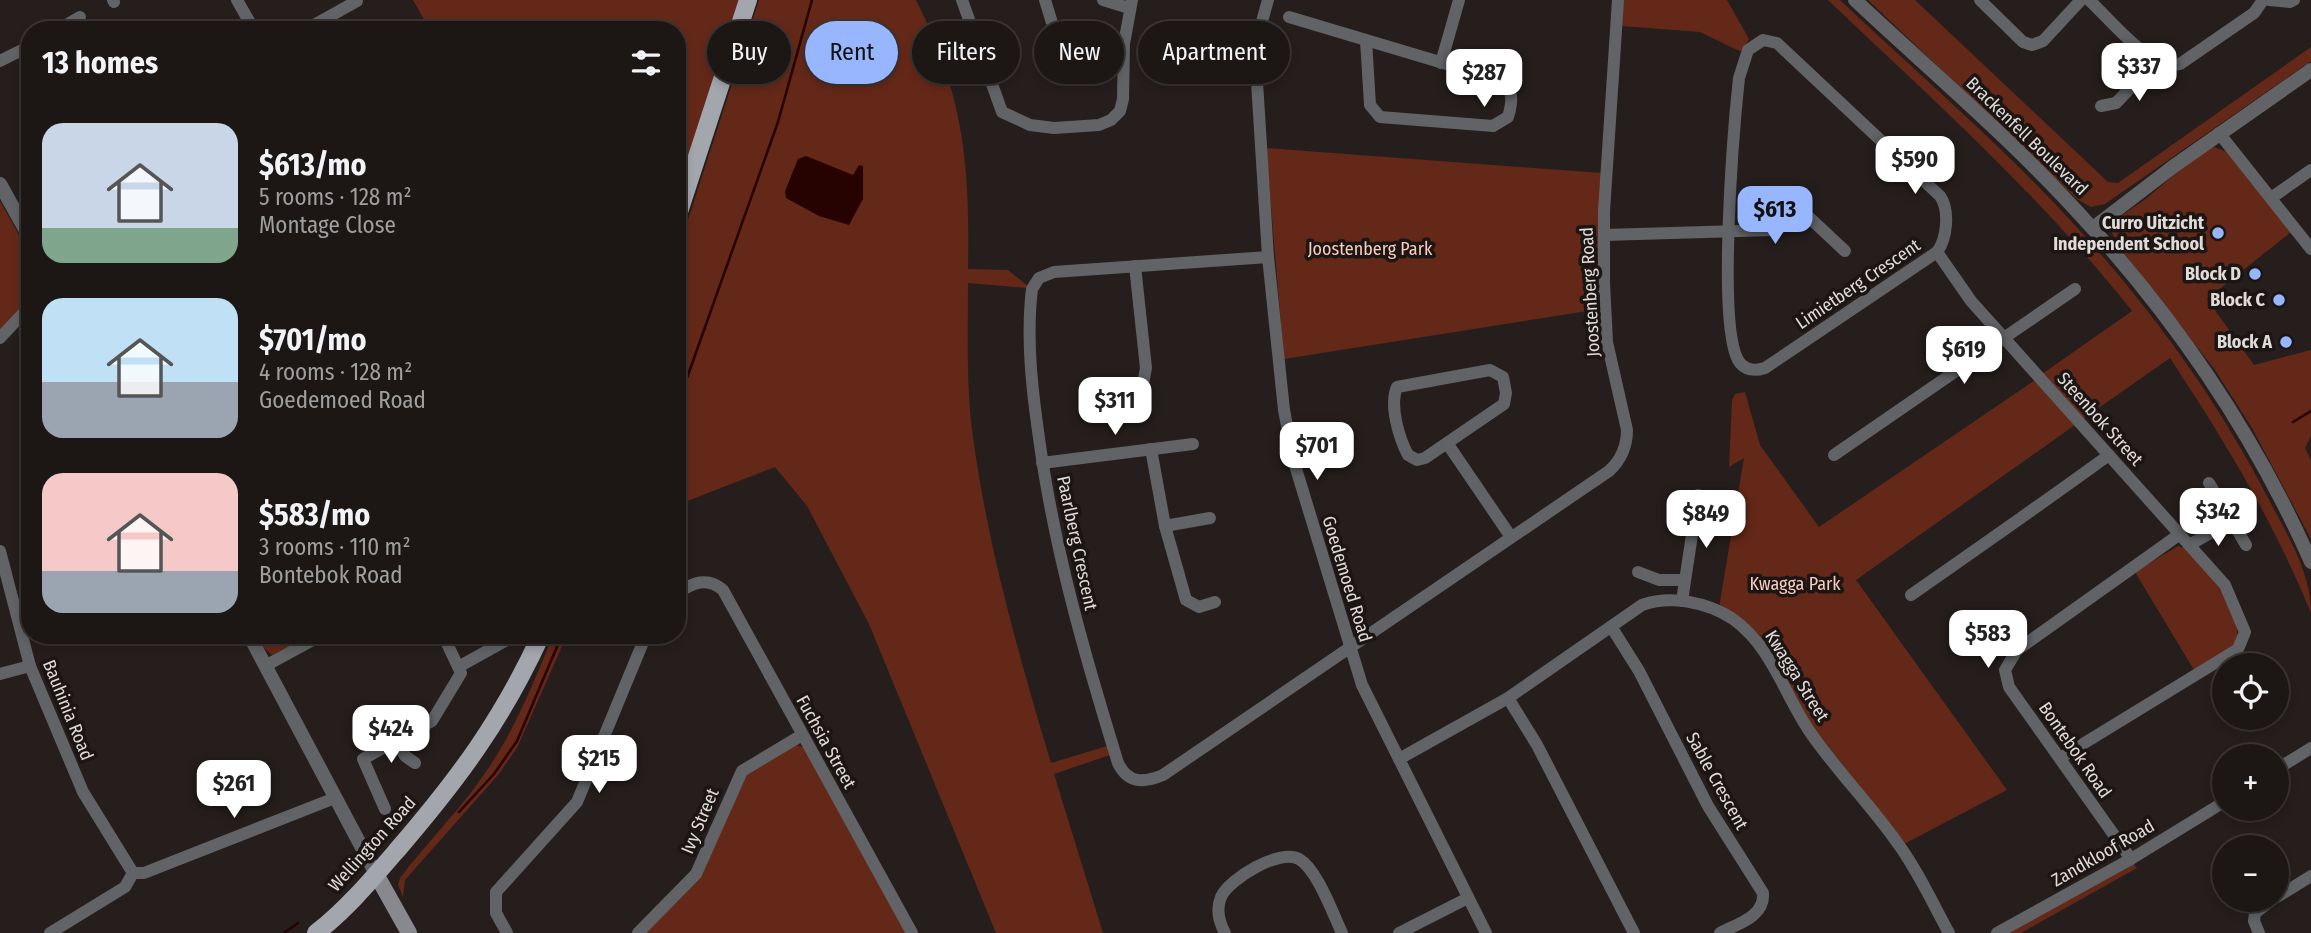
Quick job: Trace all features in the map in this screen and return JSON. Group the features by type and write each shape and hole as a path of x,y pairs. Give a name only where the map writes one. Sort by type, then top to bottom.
{"main road":[{"path":"686,190 748,0"},
{"name":"Wellington Road","path":"316,933 376,874 475,755 511,698 537,644"},
{"path":"376,874 409,933"}],"street":[{"path":"237,0 249,21"},
{"path":"962,0 1001,109 1006,116 1030,125 1099,125 1116,116 1124,99 1122,62 1131,4 1103,0"},
{"path":"1045,0 1052,21"},
{"name":"Goedemoed Road","path":"1268,0 1259,32 1256,66 1268,257 1290,444 1349,646 1372,707 1486,933"},
{"path":"1441,62 1460,0"},
{"name":"Joostenberg Road","path":"1349,646 1609,471 1620,459 1626,445 1627,430 1607,342 1604,235 1618,0"},
{"name":"Brackenfell Boulevard","path":"1855,0 2022,156 2093,228 2198,360 2268,473 2311,562"},
{"path":"1980,0 2023,42 2032,45 2043,41 2081,0"},
{"path":"2089,0 2155,62 2167,66 2180,64 2254,13 2263,0"},
{"path":"2269,0 2294,0"},
{"path":"321,21 357,1"},
{"path":"73,21 80,17"},
{"path":"1289,17 1441,62 1507,84 1511,96 1505,121 1493,126 1385,119 1377,115 1370,105 1366,40"},
{"name":"Limietberg Crescent","path":"1768,40 1777,43 1940,196 1946,213 1943,243 1937,252 1765,368 1756,370 1743,366 1736,355 1727,295 1729,229 1740,74 1750,47 1768,40"},
{"path":"0,61 21,50"},
{"path":"2101,106 2116,103 2155,62"},
{"path":"2093,228 2219,134 2311,70"},
{"path":"2219,134 2311,249"},
{"path":"2271,198 2311,170"},
{"path":"0,184 21,222"},
{"path":"1782,192 1845,251"},
{"path":"1604,235 1729,229 1773,230 1791,223 1804,212"},
{"name":"Steenbok Street","path":"1937,252 1971,301 2230,593 2245,632 2241,645 2060,758"},
{"name":"Paarlberg Crescent","path":"1268,257 1048,273 1034,285 1031,365 1042,463 1076,621 1118,763 1128,777 1144,782 1163,775 1349,646"},
{"path":"1135,266 1146,368 1140,400"},
{"path":"1834,456 2075,289"},
{"path":"0,338 21,316"},
{"path":"1490,370 1499,372 1506,393 1504,404 1447,443 1421,460 1408,455 1397,425 1394,395 1397,387 1490,370"},
{"path":"1447,443 1511,537"},
{"path":"1042,463 1193,444"},
{"path":"1151,449 1165,526 1186,600 1199,607 1215,602"},
{"path":"1911,595 1984,547 2006,527 2109,455"},
{"path":"2209,483 2246,545"},
{"path":"1682,601 1698,495"},
{"path":"1165,526 1210,518"},
{"path":"2189,545 2230,522"},
{"name":"Bontebok Road","path":"2131,859 2009,687 2005,675 2008,661 2022,646 2180,534"},
{"name":"Bauhinia Road","path":"0,551 21,632"},
{"path":"1638,572 1659,580 1684,580"},
{"name":"Fuchsia Street","path":"686,588 699,582 710,582 723,590 912,933"},
{"name":"Kwagga Street","path":"1399,759 1508,698 1642,605 1656,600 1682,601 1718,611 1759,643 1810,732 1902,850 1949,933"},
{"name":"Sable Crescent","path":"1612,628 1639,671 1708,806 1763,893 1762,905 1754,916 1720,933"},
{"name":"Bauhinia Road","path":"24,644 30,666 83,792 131,872"},
{"path":"254,644 376,874"},
{"path":"265,666 305,644"},
{"path":"385,809 363,760 437,716 460,678 460,666 448,644"},
{"path":"460,666 500,644"},
{"path":"507,933 496,913 496,891 510,872 577,802 642,644"},
{"path":"0,674 30,666"},
{"path":"1508,698 1537,745 1634,933"},
{"name":"Ivy Street","path":"638,933 696,874 742,771 802,735"},
{"path":"396,741 405,755 415,763"},
{"path":"2289,762 2311,748"},
{"path":"50,933 125,887 131,872 144,873 335,798"},
{"name":"Zandkloof Road","path":"1997,933 2131,859 2212,809"},
{"path":"1225,933 1218,912 1225,890 1267,861 1284,856 1300,859 1311,871 1342,933"},
{"path":"2289,889 2311,876"},
{"path":"1399,933 1468,898"},
{"path":"2256,912 2254,921 2259,933"}],"green space":[{"path":"413,0 739,0 732,21 707,21 707,84 711,84 686,161 686,21 425,21"},
{"path":"759,0 916,0 926,21 912,21 912,84 950,84 961,131 965,163 968,269 1008,270 1028,286 968,283 971,418 979,478 996,561 1051,763 1107,746 1110,755 1054,774 1103,933 996,933 869,624 807,506 775,467 686,502 686,226 732,84 791,84 791,21 752,21"},
{"path":"1623,0 1727,0 1749,39 1742,51 1700,32 1622,26"},
{"path":"1828,0 1840,0 1951,102 2059,208 2119,275 2200,384 2248,461 2284,527 2303,569 2311,613 2281,546 2247,482 2170,358 2083,419 2042,374 2132,311 2024,189"},
{"path":"1868,0 1915,0 2108,182 2118,183 2311,47 2311,61 2105,204 2091,207 2077,199"},
{"path":"2214,147 2227,152 2291,232 2207,299 2254,365 2311,350 2311,436 2305,448 2311,460 2311,539 2252,428 2215,370 2118,246 2112,233 2118,218 2147,198 2190,161"},
{"name":"Joostenberg Park","path":"1266,148 1601,173 1600,309 1284,359"},
{"path":"0,201 21,239 21,309 0,331"},
{"name":"Kwagga Park","path":"2035,380 2075,425 1856,580 2007,790 1904,844 1812,726 1773,654 1719,608 1744,458 1729,467 1732,400 1735,394 1745,392 1760,445 1819,527"},
{"path":"2178,546 2184,548 2213,580 2230,605 2237,631 2236,645 2223,653 2212,653 2212,659 2194,670 2135,572"},
{"path":"262,644 293,644 272,655"},
{"path":"549,644 563,644 517,748 498,775 405,880 403,897 398,885 400,878 490,766"},
{"path":"796,745 803,747 906,933 645,933 700,877 746,772"},
{"path":"2133,864 2137,868 2021,933 2007,933"}],"shaded area":[{"path":"806,156 853,175 859,165 863,166 863,199 849,225 819,216 786,198 785,191 798,159"}],"waterway":[{"path":"686,381 778,122 812,0"},
{"path":"2293,422 2311,411"},
{"path":"459,812 494,774 517,741 558,644"},
{"path":"284,933 298,923"}],"place":[{"name":"Curro Uitzicht Independent School","path":"2218,233"},
{"name":"Block D","path":"2255,274"},
{"name":"Block C","path":"2279,300"},
{"name":"Block A","path":"2286,342"}]}
